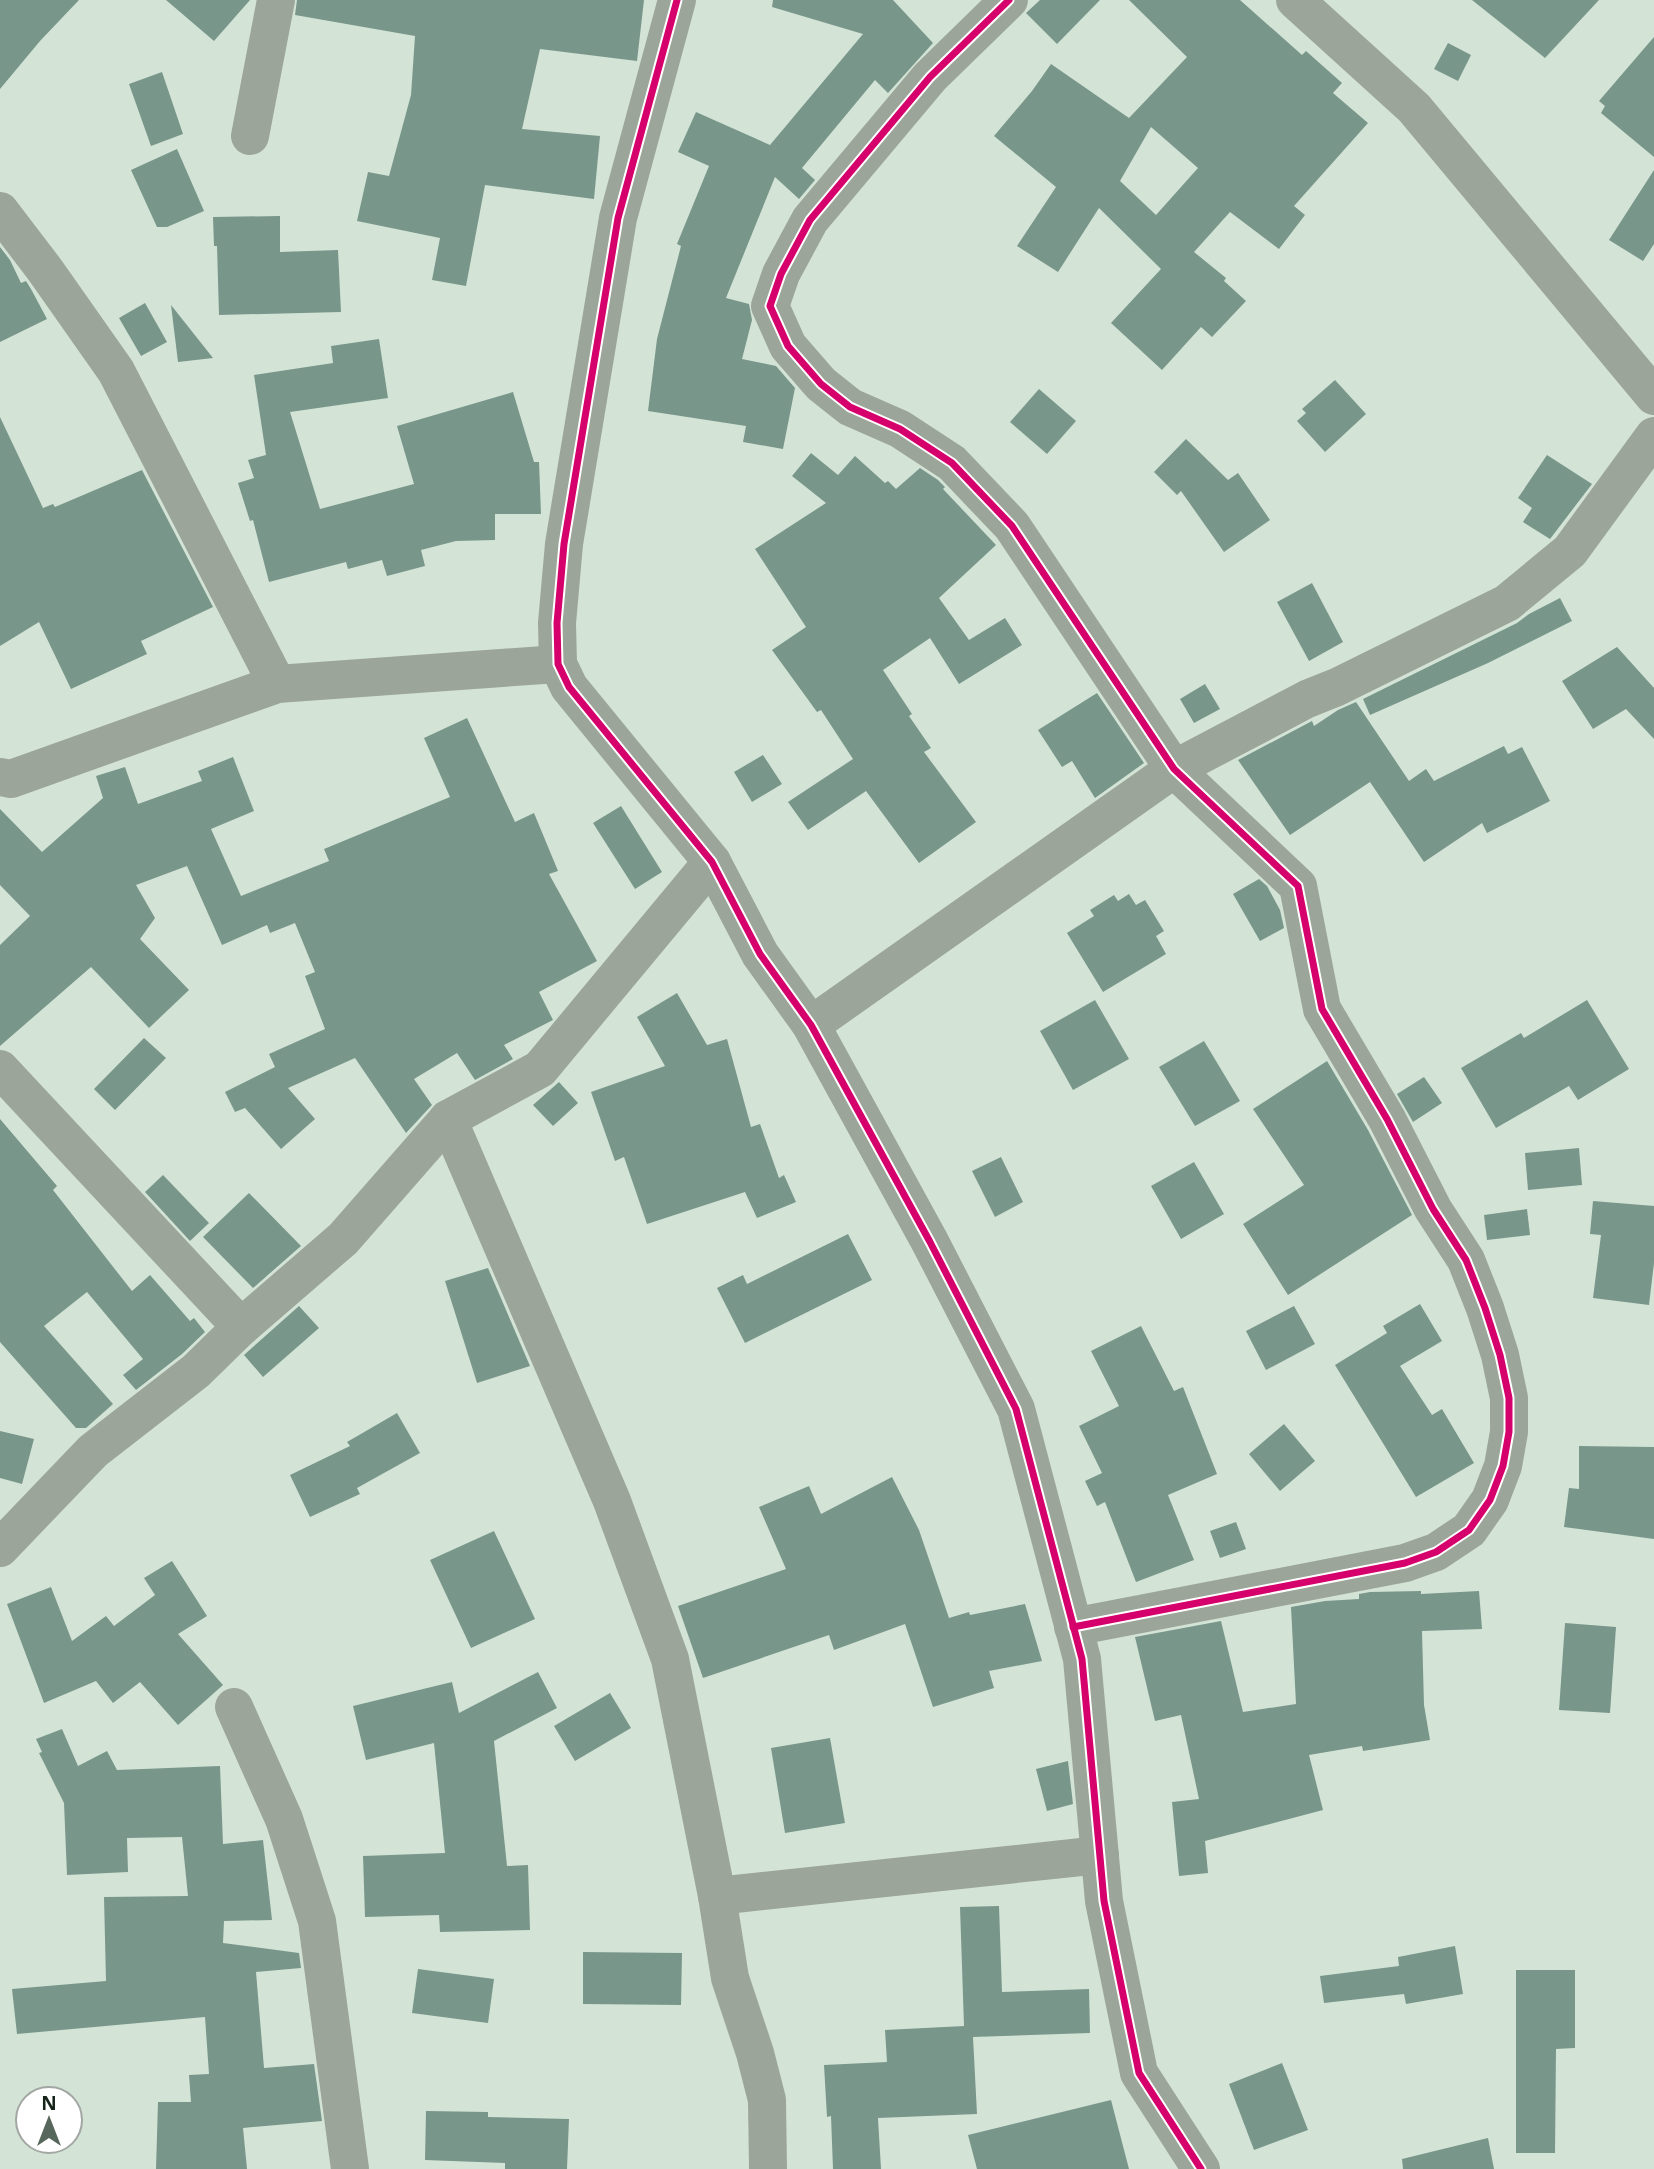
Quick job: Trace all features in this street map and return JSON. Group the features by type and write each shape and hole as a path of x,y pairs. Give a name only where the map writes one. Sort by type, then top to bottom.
{"street":[{"path":"250,136 276,0"},
{"path":"677,0 618,218 564,544 557,624 558,664 569,687 712,862 760,954 811,1026 930,1242 1016,1409 1082,1659 1104,1901 1139,2073 1201,2169"},
{"path":"1009,0 930,77 810,220 781,274 770,306 788,346 821,384 850,407 900,429 952,463 1012,526 1174,769 1298,886 1322,1009 1387,1119 1433,1209 1466,1261 1500,1355 1508,1398 1509,1432 1503,1466 1490,1500 1468,1530 1436,1552 1405,1563 1073,1627"},
{"path":"1295,0 1414,108 1654,396"},
{"path":"0,211 116,372 277,684"},
{"path":"811,1026 1174,769 1307,699 1337,687 1507,603 1570,551 1654,436"},
{"path":"0,777 11,779 277,684 558,664"},
{"path":"0,1548 93,1451 196,1371 241,1327 343,1239 448,1119 540,1069 712,862"},
{"path":"0,1069 241,1327"},
{"path":"448,1119 612,1501 670,1659 717,1896 730,1978 767,2099 768,2169"},
{"path":"234,1707 284,1819 317,1921 350,2169"},
{"path":"717,1896 1100,1855"}],"building":[{"path":"0,0 79,0 0,89"},
{"path":"166,0 250,0 214,41"},
{"path":"297,0 644,0 637,61 540,49 522,129 600,136 594,199 485,185 466,286 432,280 440,238 357,221 368,172 389,176 411,95 415,36 295,15"},
{"path":"773,0 893,0 933,43 888,93 875,80 802,168 815,180 799,199 775,177 726,298 749,304 752,320 742,359 776,366 795,388 783,449 743,442 746,426 648,411 657,339 681,246 677,244 709,166 678,152 696,112 770,145 863,34 772,7"},
{"path":"1040,0 1100,0 1057,44 1026,13"},
{"path":"1129,0 1240,0 1302,55 1306,51 1342,83 1333,93 1368,123 1294,206 1305,215 1279,249 1230,212 1194,252 1226,278 1224,281 1246,301 1212,337 1201,327 1162,370 1111,323 1161,269 1099,208 1058,272 1017,246 1056,187 994,136 1051,64 1129,118 1187,57","holes":["1151,127 1198,168 1156,215 1120,181"]},
{"path":"1472,0 1599,0 1545,58"},
{"path":"1654,37 1654,157 1601,113 1605,106 1599,101"},
{"path":"1448,43 1471,55 1458,81 1434,69"},
{"path":"162,72 183,134 151,146 129,84"},
{"path":"177,149 204,211 167,227 157,227 131,170"},
{"path":"1654,170 1654,244 1643,261 1609,240"},
{"path":"280,216 280,252 338,250 341,312 219,315 217,246 214,246 213,217"},
{"path":"0,247 21,283 26,281 47,319 0,342"},
{"path":"145,303 167,342 141,356 119,318"},
{"path":"171,305 213,358 178,362"},
{"path":"379,339 388,398 290,412 320,509 414,484 397,426 513,392 534,462 539,462 541,514 495,514 495,540 456,541 421,550 425,566 387,576 382,560 348,569 346,562 269,582 253,520 250,521 238,483 254,478 248,460 266,455 254,375 333,363 331,346"},
{"path":"1335,380 1366,414 1325,452 1297,421 1306,413 1302,409"},
{"path":"1039,389 1076,421 1047,454 1010,422"},
{"path":"0,417 43,508 53,504 55,507 142,470 213,607 141,641 147,654 71,689 39,622 0,646"},
{"path":"1186,439 1228,480 1238,473 1270,520 1224,552 1181,491 1177,495 1154,472"},
{"path":"811,453 838,475 855,456 885,483 888,481 896,489 920,468 945,487 943,489 996,545 939,598 969,640 1005,618 1022,645 959,684 930,638 883,670 931,748 924,752 976,822 919,863 866,791 808,830 788,802 853,759 821,710 817,712 772,650 806,627 755,549 826,503 792,476"},
{"path":"1547,455 1592,484 1550,539 1523,522 1532,508 1518,498"},
{"path":"1312,583 1343,642 1309,661 1277,602"},
{"path":"1560,598 1572,621 1488,663 1370,715 1363,699 1517,623"},
{"path":"1617,647 1654,688 1654,739 1626,709 1593,729 1562,681"},
{"path":"1205,684 1220,709 1194,723 1180,699"},
{"path":"1097,693 1144,763 1095,798 1072,761 1062,767 1038,730"},
{"path":"1356,702 1409,781 1426,769 1434,781 1504,746 1508,754 1522,747 1550,801 1487,833 1482,823 1424,862 1370,782 1290,835 1238,760 1312,721 1314,726"},
{"path":"467,718 515,822 534,813 558,871 549,874 597,961 539,992 553,1020 504,1045 513,1059 475,1080 457,1053 414,1079 432,1105 406,1133 355,1058 288,1088 315,1119 281,1149 245,1108 235,1112 225,1092 275,1067 269,1054 325,1029 305,976 315,972 295,923 270,933 267,925 222,945 187,866 136,885 155,918 140,939 189,990 149,1028 91,967 0,1046 0,945 30,916 0,885 0,809 42,852 103,798 96,776 125,767 138,804 202,781 198,771 233,757 254,811 211,829 241,896 329,861 324,849 450,797 424,738"},
{"path":"763,755 782,784 752,802 734,772"},
{"path":"621,806 662,872 635,889 593,823"},
{"path":"1259,879 1267,886 1280,910 1284,928 1260,941 1233,894"},
{"path":"1129,894 1136,905 1145,900 1164,931 1156,936 1166,954 1103,992 1067,933 1094,916 1090,910 1114,895 1118,901"},
{"path":"677,993 707,1045 727,1039 751,1127 760,1124 779,1178 784,1175 796,1202 757,1218 745,1192 647,1224 624,1157 615,1161 591,1092 665,1066 637,1017"},
{"path":"1095,1000 1129,1059 1073,1090 1040,1031"},
{"path":"1587,1000 1629,1069 1578,1100 1569,1086 1496,1128 1461,1068 1521,1033 1524,1038"},
{"path":"144,1038 166,1058 115,1110 94,1089"},
{"path":"1204,1041 1240,1101 1195,1126 1159,1067"},
{"path":"1327,1061 1368,1130 1412,1215 1288,1295 1243,1224 1304,1185 1253,1109"},
{"path":"1424,1077 1442,1103 1413,1122 1397,1094"},
{"path":"559,1082 578,1103 553,1126 533,1105"},
{"path":"0,1119 57,1186 53,1190 132,1291 150,1275 190,1321 194,1318 205,1332 136,1390 123,1375 143,1359 87,1292 44,1326 113,1404 86,1428 76,1428 0,1342"},
{"path":"1579,1148 1582,1185 1528,1190 1525,1153"},
{"path":"1001,1157 1023,1202 995,1217 972,1171"},
{"path":"1194,1162 1224,1214 1181,1239 1151,1186"},
{"path":"163,1175 209,1223 190,1241 145,1192"},
{"path":"249,1193 301,1246 253,1288 203,1237"},
{"path":"1593,1201 1654,1206 1654,1263 1649,1305 1593,1298 1601,1235 1590,1234"},
{"path":"1527,1209 1530,1235 1487,1240 1484,1215"},
{"path":"848,1234 872,1280 745,1343 717,1288 743,1275 747,1284"},
{"path":"488,1268 530,1366 477,1383 445,1281"},
{"path":"1420,1304 1442,1341 1400,1366 1432,1415 1442,1409 1474,1463 1416,1497 1335,1365 1387,1333 1383,1326"},
{"path":"299,1306 319,1328 263,1377 244,1355"},
{"path":"1294,1306 1315,1344 1266,1370 1246,1331"},
{"path":"1141,1326 1174,1391 1183,1387 1217,1474 1168,1495 1194,1560 1136,1582 1105,1502 1097,1506 1085,1481 1102,1473 1079,1426 1119,1406 1091,1351"},
{"path":"397,1413 420,1453 357,1488 360,1494 310,1517 290,1475 350,1446 347,1442"},
{"path":"1284,1424 1315,1461 1280,1491 1249,1454"},
{"path":"0,1431 34,1439 22,1484 0,1478"},
{"path":"1579,1446 1654,1447 1654,1539 1564,1527 1569,1488 1579,1489"},
{"path":"892,1477 919,1530 949,1618 969,1612 970,1615 1025,1604 1042,1661 989,1671 994,1688 933,1707 905,1624 834,1650 829,1635 703,1678 678,1606 786,1569 759,1507 809,1486 821,1514"},
{"path":"1236,1522 1246,1549 1220,1558 1210,1531"},
{"path":"494,1531 535,1619 471,1648 430,1560"},
{"path":"172,1561 207,1616 178,1634 223,1685 178,1725 140,1682 113,1703 96,1681 44,1703 7,1604 51,1587 72,1641 106,1616 114,1626 155,1595 144,1578"},
{"path":"1421,1591 1421,1594 1479,1591 1482,1629 1422,1631 1424,1705 1430,1740 1363,1751 1362,1746 1309,1755 1323,1810 1205,1841 1208,1873 1179,1876 1172,1802 1199,1799 1181,1715 1155,1721 1135,1637 1221,1621 1243,1712 1296,1704 1291,1607 1359,1599 1359,1594 1370,1592"},
{"path":"1565,1623 1616,1627 1610,1713 1559,1710"},
{"path":"538,1672 557,1708 494,1741 507,1866 528,1865 530,1930 440,1932 439,1915 365,1917 363,1856 445,1853 434,1743 366,1760 353,1706 452,1682 459,1713"},
{"path":"610,1693 631,1728 575,1761 554,1726"},
{"path":"62,1729 78,1766 107,1751 117,1770 220,1766 223,1844 263,1840 272,1920 224,1921 223,1943 299,1953 301,1968 256,1972 264,2068 314,2064 322,2121 243,2128 247,2169 156,2169 158,2102 191,2102 189,2075 209,2074 205,2017 17,2034 12,1989 106,1981 104,1897 188,1896 182,1837 127,1838 128,1872 67,1875 64,1803 39,1753 42,1752 36,1739"},
{"path":"830,1738 845,1823 785,1833 771,1748"},
{"path":"1068,1761 1073,1804 1047,1811 1036,1769"},
{"path":"999,1906 1002,1992 1089,1989 1090,2033 973,2037 977,2114 878,2118 881,2169 833,2169 831,2116 827,2117 824,2065 887,2062 885,2030 964,2026 960,1907"},
{"path":"1455,1946 1463,1994 1406,2004 1404,1994 1324,2003 1320,1976 1399,1966 1398,1957"},
{"path":"583,1952 682,1953 681,2005 583,2004"},
{"path":"418,1969 494,1979 488,2023 412,2013"},
{"path":"1516,1970 1575,1970 1575,2048 1556,2049 1555,2153 1516,2153"},
{"path":"1282,2063 1308,2130 1254,2150 1229,2084"},
{"path":"1111,2100 1129,2169 977,2169 968,2135"},
{"path":"426,2111 488,2112 488,2117 569,2119 567,2169 505,2169 505,2163 425,2160"},
{"path":"1488,2138 1494,2169 1403,2169 1402,2159"}],"cycle path":[{"path":"677,0 618,218 564,544 557,623 558,664 569,687 712,862 760,954 811,1025 930,1242 1016,1409 1082,1659 1104,1901 1139,2073 1201,2169"},
{"path":"1009,0 930,77 810,220 781,274 770,306 788,346 821,384 850,407 900,429 952,463 1012,526 1174,769 1298,886 1322,1009 1387,1119 1433,1209 1466,1260 1500,1355 1509,1398 1509,1432 1503,1466 1490,1500 1469,1530 1436,1552 1405,1563 1073,1627"}]}
